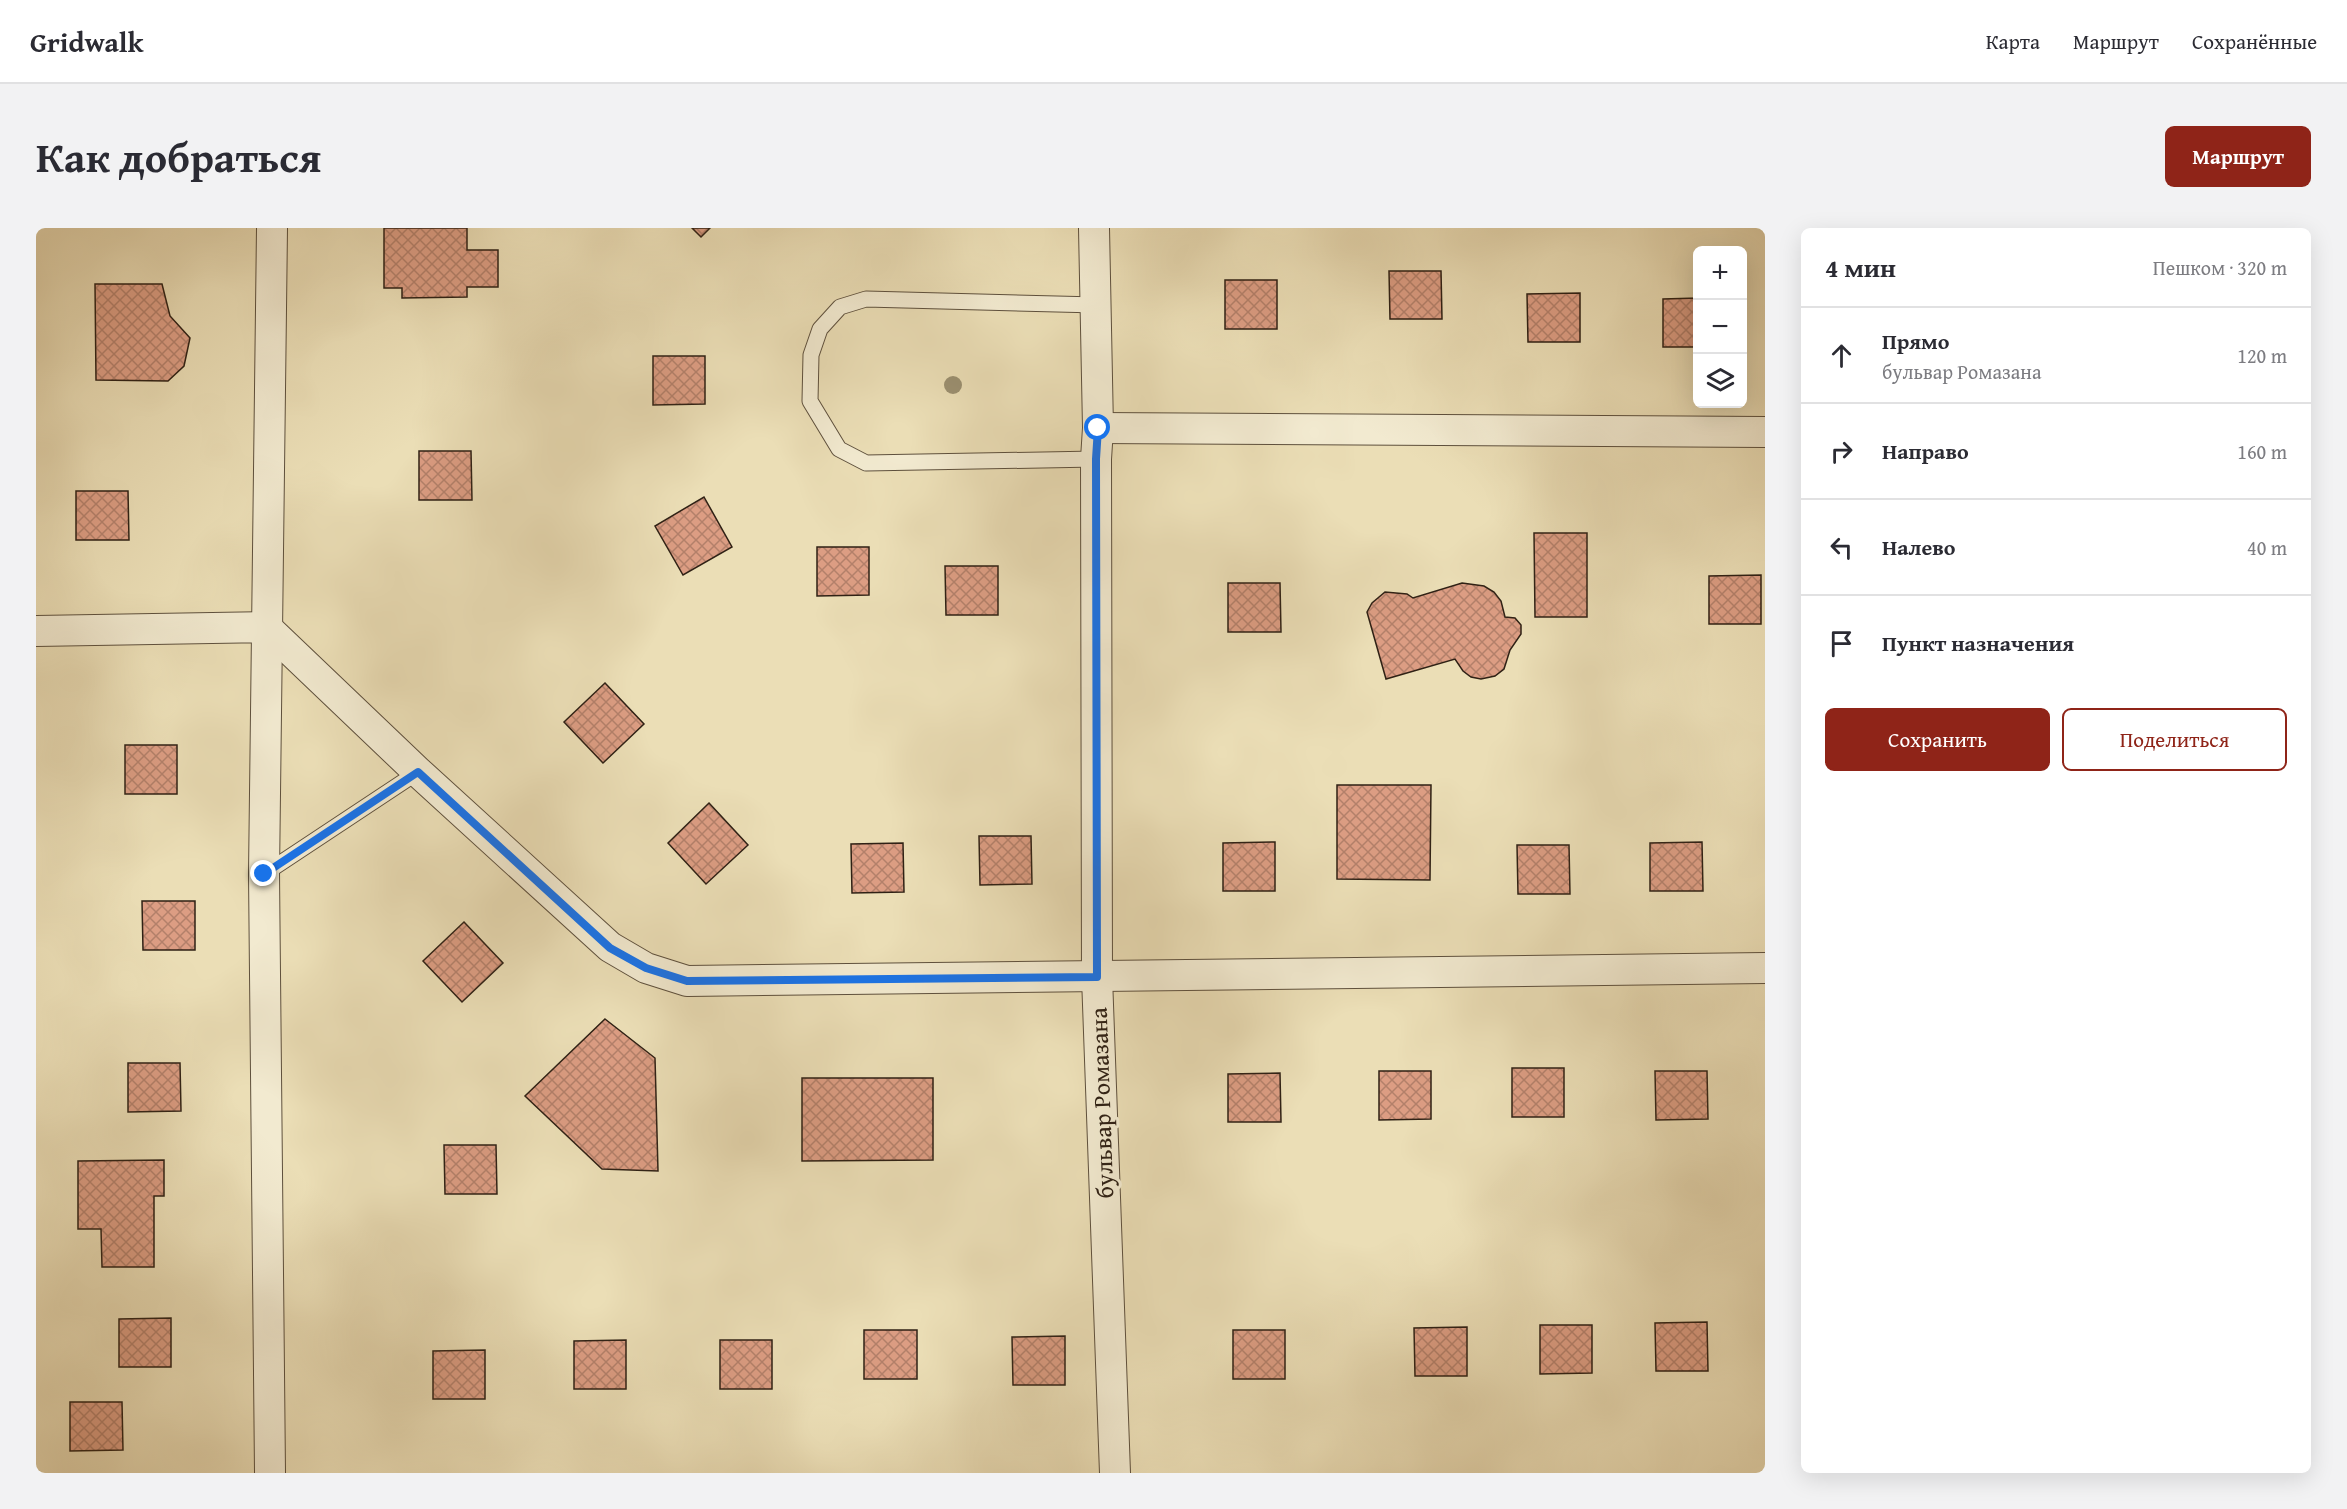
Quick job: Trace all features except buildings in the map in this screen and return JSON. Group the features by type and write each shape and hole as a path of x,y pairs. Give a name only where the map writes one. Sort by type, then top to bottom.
{"street":[{"path":"270,1473 264,874 272,228"},
{"name":"бульвар Ромазана","path":"1094,228 1098,428 1096,459 1097,977 1115,1473"},
{"path":"1098,428 1765,432"},
{"path":"36,631 266,627 418,772 610,948 646,968 687,981 1765,968"}],"lane":[{"path":"1096,459 866,463 839,449 810,401 811,355 820,330 840,307 866,299 1097,305"},
{"path":"264,874 418,772"}],"route":[{"path":"264,874 418,772 610,948 646,968 687,981 1097,977 1096,459 1098,428"}]}
